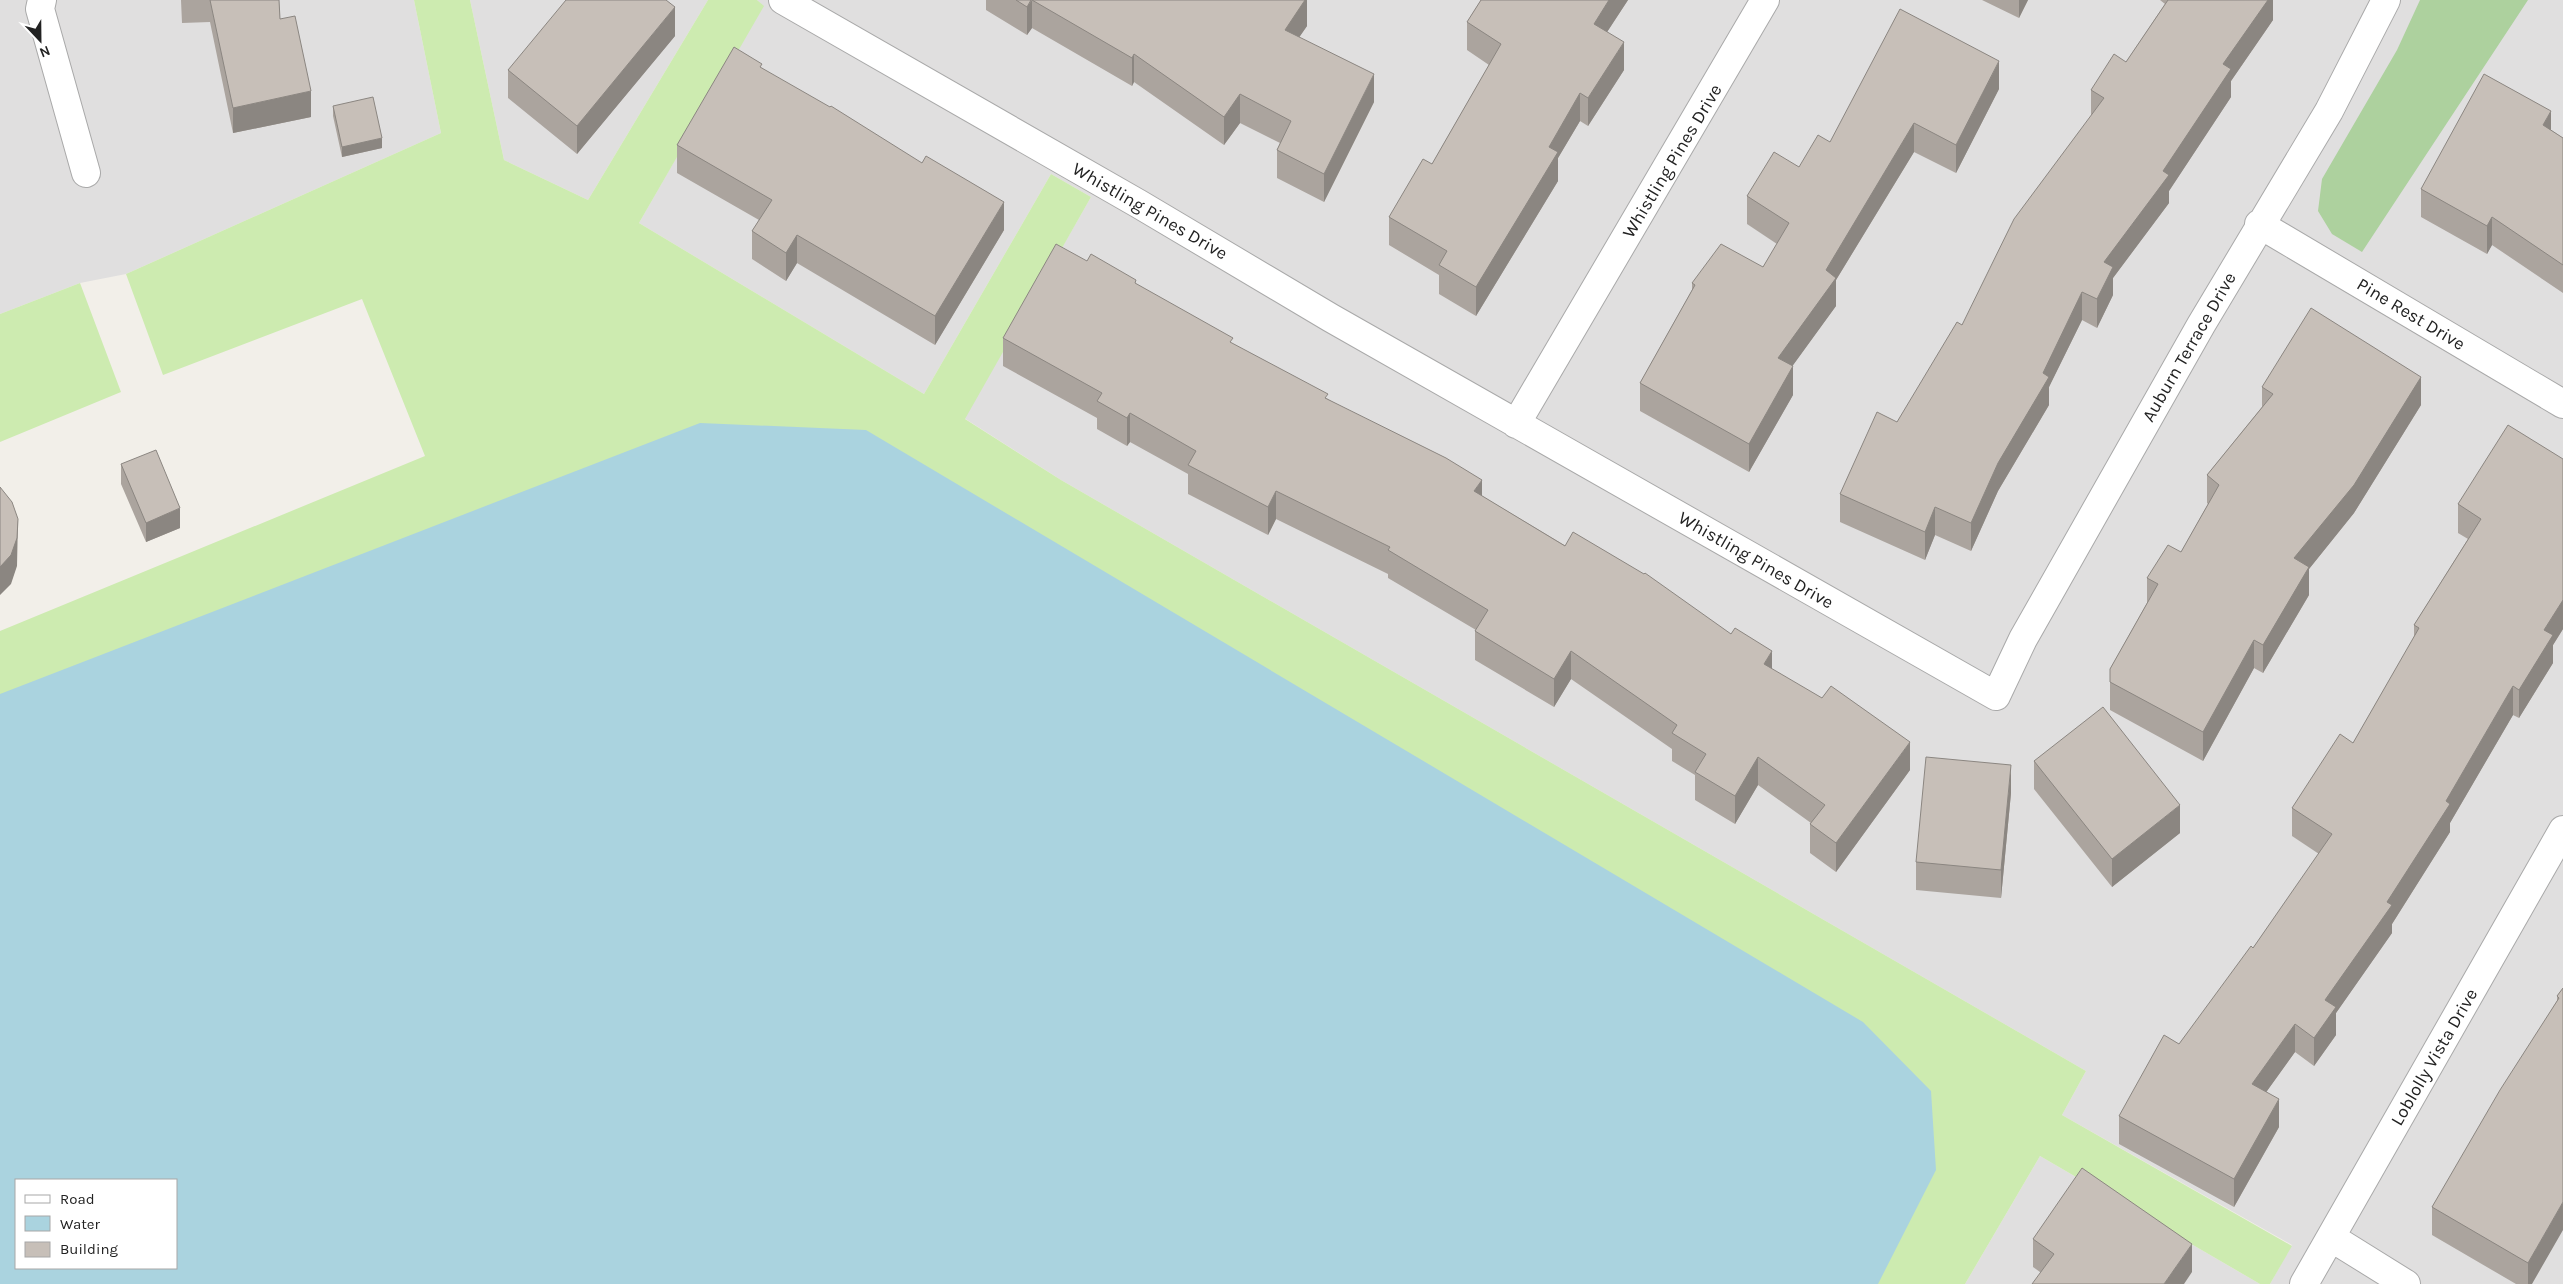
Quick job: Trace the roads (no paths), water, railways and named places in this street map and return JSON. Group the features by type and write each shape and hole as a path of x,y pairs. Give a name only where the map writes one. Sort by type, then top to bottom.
{"street":[{"path":"42,0 40,9 86,173"},
{"name":"Whistling Pines Drive","path":"783,0 1516,424 1996,696"},
{"name":"Whistling Pines Drive","path":"1516,424 1765,0"},
{"name":"Auburn Terrace Drive","path":"1996,696 2023,639 2259,224 2329,111 2386,0"},
{"name":"Pine Rest Drive","path":"2259,224 2563,404"},
{"name":"Loblolly Vista Drive","path":"2304,1284 2332,1238 2563,830"},
{"path":"2332,1238 2406,1284"}],"water":[{"path":"700,423 866,430 1863,1022 1931,1091 1936,1170 1878,1284 0,1284 0,694"}]}
